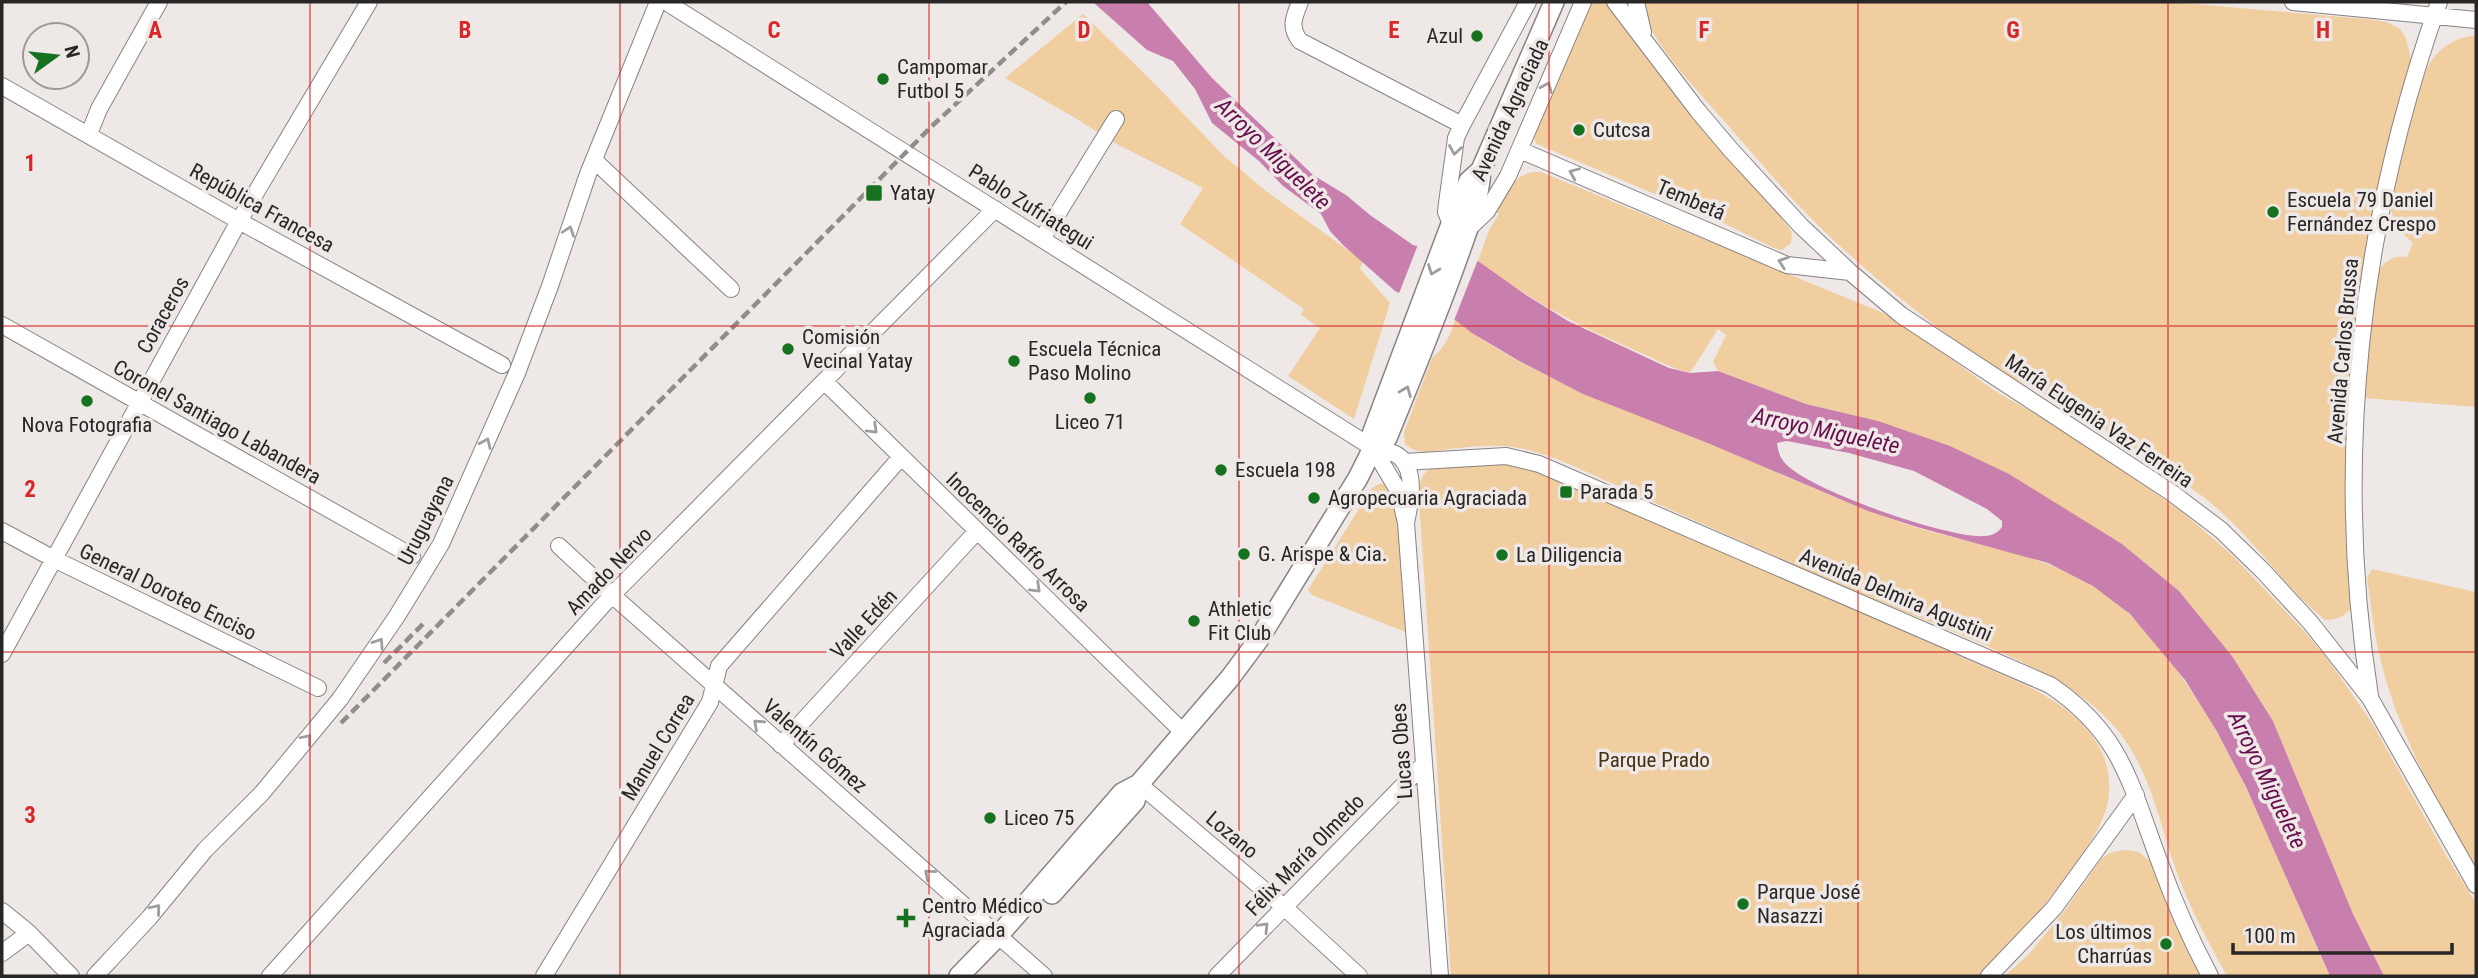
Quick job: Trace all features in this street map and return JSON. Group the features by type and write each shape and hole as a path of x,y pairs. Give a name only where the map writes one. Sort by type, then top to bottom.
{"main road":[{"name":"Avenida Agraciada","path":"978,976 1003,939 1122,793 1139,784 1230,678 1259,639 1358,478 1373,448 1372,434 1424,320 1459,227 1469,181 1481,170 1554,2"},
{"name":"Avenida Agraciada","path":"959,976 1003,939"}],"street":[{"path":"89,134 99,109 159,2"},
{"name":"Coraceros","path":"2,654 239,221 369,2"},
{"name":"Uruguayana","path":"95,976 149,918 205,850 262,793 340,699 429,567 517,373 591,167 658,2"},
{"name":"Pablo Zufriategui","path":"666,2 1373,448"},
{"path":"1300,2 1292,20 1294,33 1300,41 1462,125"},
{"name":"Avenida Agraciada","path":"1528,2 1457,138 1446,212 1459,227 1487,211 1520,150 1583,2"},
{"name":"María Eugenia Vaz Ferreira","path":"1615,2 1731,150 1801,226 1850,272 1901,315 2172,493 2221,530 2263,570 2310,622 2370,698 2476,885"},
{"name":"María Eugenia Vaz Ferreira","path":"1636,2 1644,38"},
{"path":"2293,2 2436,8 2476,20"},
{"name":"Avenida Carlos Brussa","path":"2370,698 2361,608 2355,501 2355,437 2362,324 2383,193 2436,8"},
{"name":"República Francesa","path":"2,86 239,221 502,365"},
{"path":"1042,239 1116,119"},
{"name":"Tembetá","path":"1520,150 1787,265 1850,272"},
{"path":"591,167 732,289"},
{"name":"Amado Nervo","path":"270,976 612,595 995,209"},
{"name":"Coronel Santiago Labandera","path":"2,325 412,556"},
{"name":"Inocencio Raffo Arrosa","path":"824,381 1183,732"},
{"path":"1373,448 1393,453 1404,462"},
{"name":"Lucas Obes","path":"1373,448 1399,492 1406,523 1440,976"},
{"name":"Avenida Delmira Agustini","path":"1404,462 1506,456 1539,464 2050,685 2086,713 2114,748 2136,795 2178,909 2210,976"},
{"name":"Manuel Correa","path":"544,976 710,702 719,666 901,457"},
{"name":"Lucas Obes","path":"1404,462 1411,492 1406,523"},
{"name":"General Doroteo Enciso","path":"2,531 318,688"},
{"name":"Valle Edén","path":"781,745 977,531"},
{"name":"Valentín Gómez","path":"559,546 1044,976"},
{"name":"Félix María Olmedo","path":"1217,976 1423,764"},
{"name":"Lozano","path":"1139,784 1284,907 1359,976"},
{"path":"1989,976 2054,908 2136,795"},
{"path":"2,911 29,933 71,976"},
{"path":"2,953 29,933"}],"green space":[{"path":"1589,2 1609,2 1792,232 1791,243 1782,250 1774,248 1723,223 1537,144 1534,138 1537,129"},
{"path":"1641,2 2172,2 2375,20 2400,29 2406,38 2412,64 2382,171 2369,231 2359,306 2354,606 2341,616 2325,620 2293,590 2235,525 2202,496 2100,426 1979,358 1869,272 1801,208 1685,76 1652,31"},
{"path":"1083,14 1224,156 1266,191 1363,261 1360,269 1390,303 1354,419 1288,376 1320,328 1301,315 1304,309 1180,224 1203,188 1111,141 1005,78"},
{"path":"2476,35 2476,407 2365,398 2372,308 2378,275 2387,261 2407,257 2413,243 2398,228 2391,207 2395,179 2413,109 2426,71 2435,55 2450,43"},
{"path":"1541,172 1883,313 1914,332 1995,391 2077,438 2182,512 2231,554 2305,632 2329,661 2372,723 2476,903 2476,976 2384,976 2353,914 2273,721 2232,656 2179,591 2122,544 1878,421 1806,404 1718,371 1713,362 1726,335 1718,329 1690,373 1664,364 1576,323 1516,288 1478,261 1489,230 1499,214 1496,211 1507,192 1520,177"},
{"path":"1455,320 1514,359 1611,404 1889,518 2058,568 2109,597 2132,617 2166,656 2196,698 2222,742 2246,788 2330,976 2227,976 2185,893 2138,761 2114,726 2100,712 2051,677 1980,643 1833,582 1545,455 1506,446 1427,452 1415,450 1405,444 1404,432 1432,358 1446,341"},
{"name":"Parque Prado","path":"1438,466 1529,466 2025,685 2057,703 2084,726 2103,755 2108,773 2109,792 2105,814 2088,845 2049,899 1981,974 1451,976 1420,488 1424,474"},
{"path":"1386,483 1395,495 1408,633 1312,595 1308,590 1372,488"},
{"path":"2372,569 2476,592 2476,868 2419,764 2386,681 2375,634 2367,578"},
{"path":"2112,852 2139,852 2151,862 2203,976 2005,976 2029,954 2063,913 2102,858"}],"water":[{"name":"Arroyo Miguelete","path":"1078,2 1147,2 1212,78 1313,175 1346,195 1413,245 1478,261 1568,321 1669,368 1690,373 1718,371 1806,404 1878,421 1950,446 2009,474 2122,544 2179,591 2232,656 2273,721 2353,914 2384,976 2330,976 2246,787 2216,730 2185,680 2130,614 2093,586 2048,563 1868,511 1583,394 1519,361 1455,320 1395,291 1343,245 1330,231 1321,214 1283,186 1259,161 1212,123 1195,89 1173,61 1147,50 1094,3","holes":["1787,441 1849,453 1914,471 1987,509 2002,521 2002,527 1989,535 1966,535 1879,510 1847,498 1797,473 1782,460 1777,443"]}],"pier":[{"path":"1419,242 1479,257 1453,323 1398,296"}],"railway":[{"path":"341,723 932,126 1066,2"},
{"path":"384,663 425,622"}],"place":[{"name":"Azul","path":"1477,36"},
{"name":"Campomar Futbol 5","path":"883,79"},
{"name":"Cutcsa","path":"1579,130"},
{"name":"Yatay","path":"874,193"},
{"name":"Escuela 79 Daniel Fernández Crespo","path":"2273,212"},
{"name":"Comisión Vecinal Yatay","path":"788,349"},
{"name":"Escuela Técnica Paso Molino","path":"1014,361"},
{"name":"Liceo 71","path":"1090,398"},
{"name":"Nova Fotografia","path":"87,401"},
{"name":"Escuela 198","path":"1221,470"},
{"name":"Parada 5","path":"1566,492"},
{"name":"Agropecuaria Agraciada","path":"1314,498"},
{"name":"G. Arispe & Cia.","path":"1244,554"},
{"name":"La Diligencia","path":"1502,555"},
{"name":"Athletic Fit Club","path":"1194,621"},
{"name":"Liceo 75","path":"990,818"},
{"name":"Parque José Nasazzi","path":"1743,904"},
{"name":"Centro Médico Agraciada","path":"906,918"},
{"name":"Los últimos Charrúas","path":"2166,944"}]}
